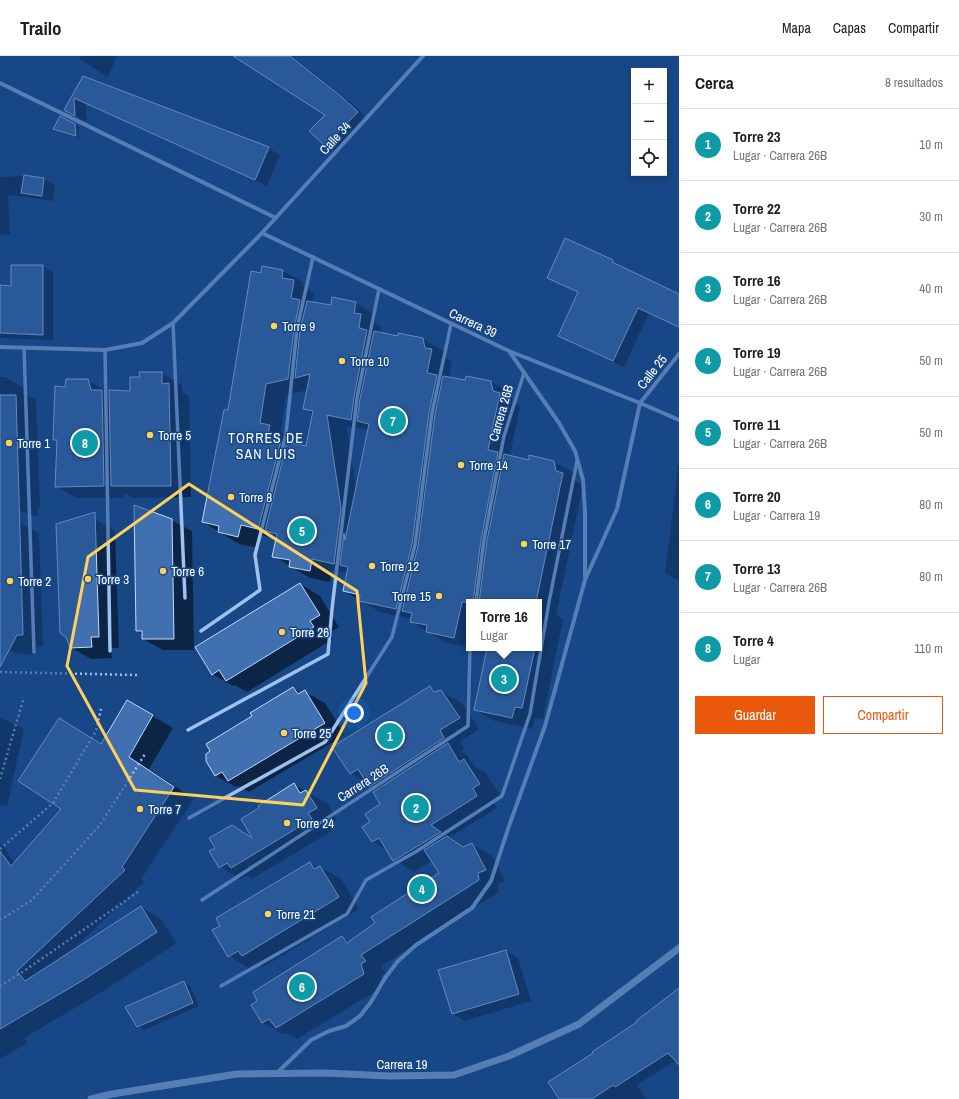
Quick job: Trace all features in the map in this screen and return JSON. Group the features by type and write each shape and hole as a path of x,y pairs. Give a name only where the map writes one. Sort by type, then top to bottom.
{"street":[{"name":"Calle 34","path":"0,347 105,350 142,343 173,323 262,233 423,56"},
{"path":"0,83 276,218"},
{"name":"Carrera 39","path":"262,233 509,351 679,420"},
{"path":"201,631 260,590 255,555 286,434 297,329 313,257"},
{"path":"188,730 328,654 357,398 379,289"},
{"path":"173,323 185,598"},
{"path":"189,818 326,742 392,637 415,545 432,413 451,324"},
{"path":"24,348 34,652"},
{"path":"105,350 110,651"},
{"path":"509,351 559,423 578,459 583,480 585,512 585,580"},
{"name":"Calle 25","path":"640,403 679,354"},
{"name":"Carrera 26B","path":"476,599 484,540 504,436 524,372"},
{"path":"277,1073 311,1040 328,1031 346,1026 360,1016 398,961 416,945 472,908 492,881 509,826 545,726 585,580 617,509 640,403"},
{"path":"542,643 578,459"},
{"name":"Carrera 26B","path":"202,900 468,726 470,651"},
{"path":"221,986 347,914 366,880 417,851 502,796 530,714 541,651"},
{"name":"Carrera 19","path":"91,1099 112,1094 237,1074 325,1073 390,1076 454,1075 510,1056 579,1024 679,948"}],"path":[{"path":"0,672 137,675"},
{"path":"0,779 24,697"},
{"path":"0,849 53,803 96,730 101,709"},
{"path":"0,920 32,900 100,825 145,754"},
{"path":"0,986 138,892"}],"highlighted area":[{"path":"189,484 357,591 366,683 303,805 135,790 67,666 88,557"}],"building":[{"path":"233,56 290,56 342,97 358,112 325,146 309,131 325,115"},
{"path":"83,76 269,147 255,180 74,98 75,116 64,110"},
{"path":"60,116 75,124 76,136 53,129"},
{"path":"24,175 44,178 42,196 21,193"},
{"path":"565,238 613,260 612,262 679,294 679,327 638,308 613,361 558,336 578,292 547,278"},
{"path":"11,265 43,265 43,335 0,333 0,285 11,286"},
{"path":"262,266 283,270 282,278 294,280 291,298 300,300 294,329 288,379 266,384 260,423 270,425 267,438 281,441 258,529 241,525 238,537 218,532 219,526 202,522 224,410 228,410 251,271 261,273"},
{"path":"332,297 356,302 354,313 361,314 359,328 367,330 351,420 327,415 341,508 334,564 312,559 310,571 289,567 290,560 272,557 277,534 265,531 287,442 306,446 313,411 303,409 310,374 295,378 300,330 307,301 331,305"},
{"path":"374,331 398,336 398,333 423,338 425,348 432,349 427,373 437,375 429,413 412,544 396,609 359,601 360,595 343,591 348,567 340,565 344,533 345,540 369,424 357,421"},
{"name":"Torre 5","path":"139,372 162,372 162,384 169,383 171,486 111,486 109,390 130,391 130,377 140,377"},
{"path":"443,376 465,380 466,376 491,381 493,391 500,393 488,450 498,452 481,540 473,599 466,599 466,602 462,602 454,638 426,632 427,625 410,622 412,613 402,611 418,546 435,414"},
{"path":"66,379 88,379 91,390 102,390 104,486 55,487 57,440 53,440 55,386 65,387"},
{"path":"0,395 16,395 23,635 17,635 0,667"},
{"name":"Torre 17","path":"504,454 529,460 529,455 554,461 556,471 563,473 537,599 479,599 487,541"},
{"name":"Torre 6","path":"134,505 172,519 174,639 142,639 142,631 136,631"},
{"name":"Torre 3","path":"95,512 99,637 91,637 92,647 70,648 66,637 60,633 56,524"},
{"name":"Torre 26","path":"300,583 320,615 310,621 314,627 226,681 219,670 212,675 195,647"},
{"path":"486,651 534,651 522,708 515,707 512,718 474,710"},
{"path":"430,686 434,692 441,690 460,718 440,730 444,738 369,787 358,769 350,774 332,747"},
{"name":"Torre 25","path":"293,687 298,694 305,690 325,723 228,781 222,772 215,776 206,761 206,754 210,751 206,744 252,716 250,713"},
{"path":"127,700 153,715 129,757 174,787 122,867 125,870 17,971 25,981 141,906 157,932 80,982 0,1029 0,851 11,866 61,809 18,781 59,718 101,744"},
{"path":"448,743 459,762 464,759 480,784 473,788 477,796 431,825 441,832 393,861 379,838 372,842 362,827 370,822 365,814 380,804 373,792"},
{"name":"Torre 24","path":"294,783 300,793 306,790 317,808 308,813 312,819 231,868 227,863 219,868 209,851 215,848 209,838 232,825 252,838 241,819 259,808 258,806"},
{"path":"447,836 463,847 472,843 486,870 478,873 479,880 361,955 366,961 361,964 364,974 276,1028 269,1019 262,1023 251,1005 257,1001 253,992 342,936 347,943 375,923 371,917 439,873 424,850"},
{"name":"Torre 21","path":"310,862 314,869 320,866 339,897 242,956 238,951 228,957 212,930 220,926 216,918"},
{"path":"506,950 519,994 452,1014 438,970"},
{"path":"184,981 193,1003 137,1027 125,1007"},
{"path":"679,988 679,1065 668,1053 615,1087 613,1085 592,1099 559,1099 548,1082 637,1022 636,1021"}],"place":[{"name":"Torre 9","path":"274,326"},
{"name":"Torre 10","path":"342,361"},
{"name":"Torre 13","path":"393,421"},
{"name":"Torre 5","path":"150,435"},
{"name":"Torre 1","path":"9,443"},
{"name":"Torre 4","path":"85,443"},
{"name":"Torre 14","path":"461,465"},
{"name":"Torre 8","path":"231,497"},
{"name":"Torre 11","path":"302,531"},
{"name":"Torre 17","path":"524,544"},
{"name":"Torre 12","path":"372,566"},
{"name":"Torre 6","path":"163,571"},
{"name":"Torre 3","path":"88,579"},
{"name":"Torre 2","path":"10,581"},
{"name":"Torre 15","path":"439,596"},
{"name":"Torre 26","path":"282,632"},
{"name":"Torre 16","path":"504,679"},
{"name":"Torre 25","path":"284,733"},
{"name":"Torre 23","path":"390,736"},
{"name":"Torre 22","path":"416,808"},
{"name":"Torre 7","path":"140,809"},
{"name":"Torre 24","path":"287,823"},
{"name":"Torre 19","path":"422,889"},
{"name":"Torre 21","path":"268,914"},
{"name":"Torre 20","path":"302,987"}],"district":[{"name":"TORRES DE SAN LUIS","path":"266,446"}]}
